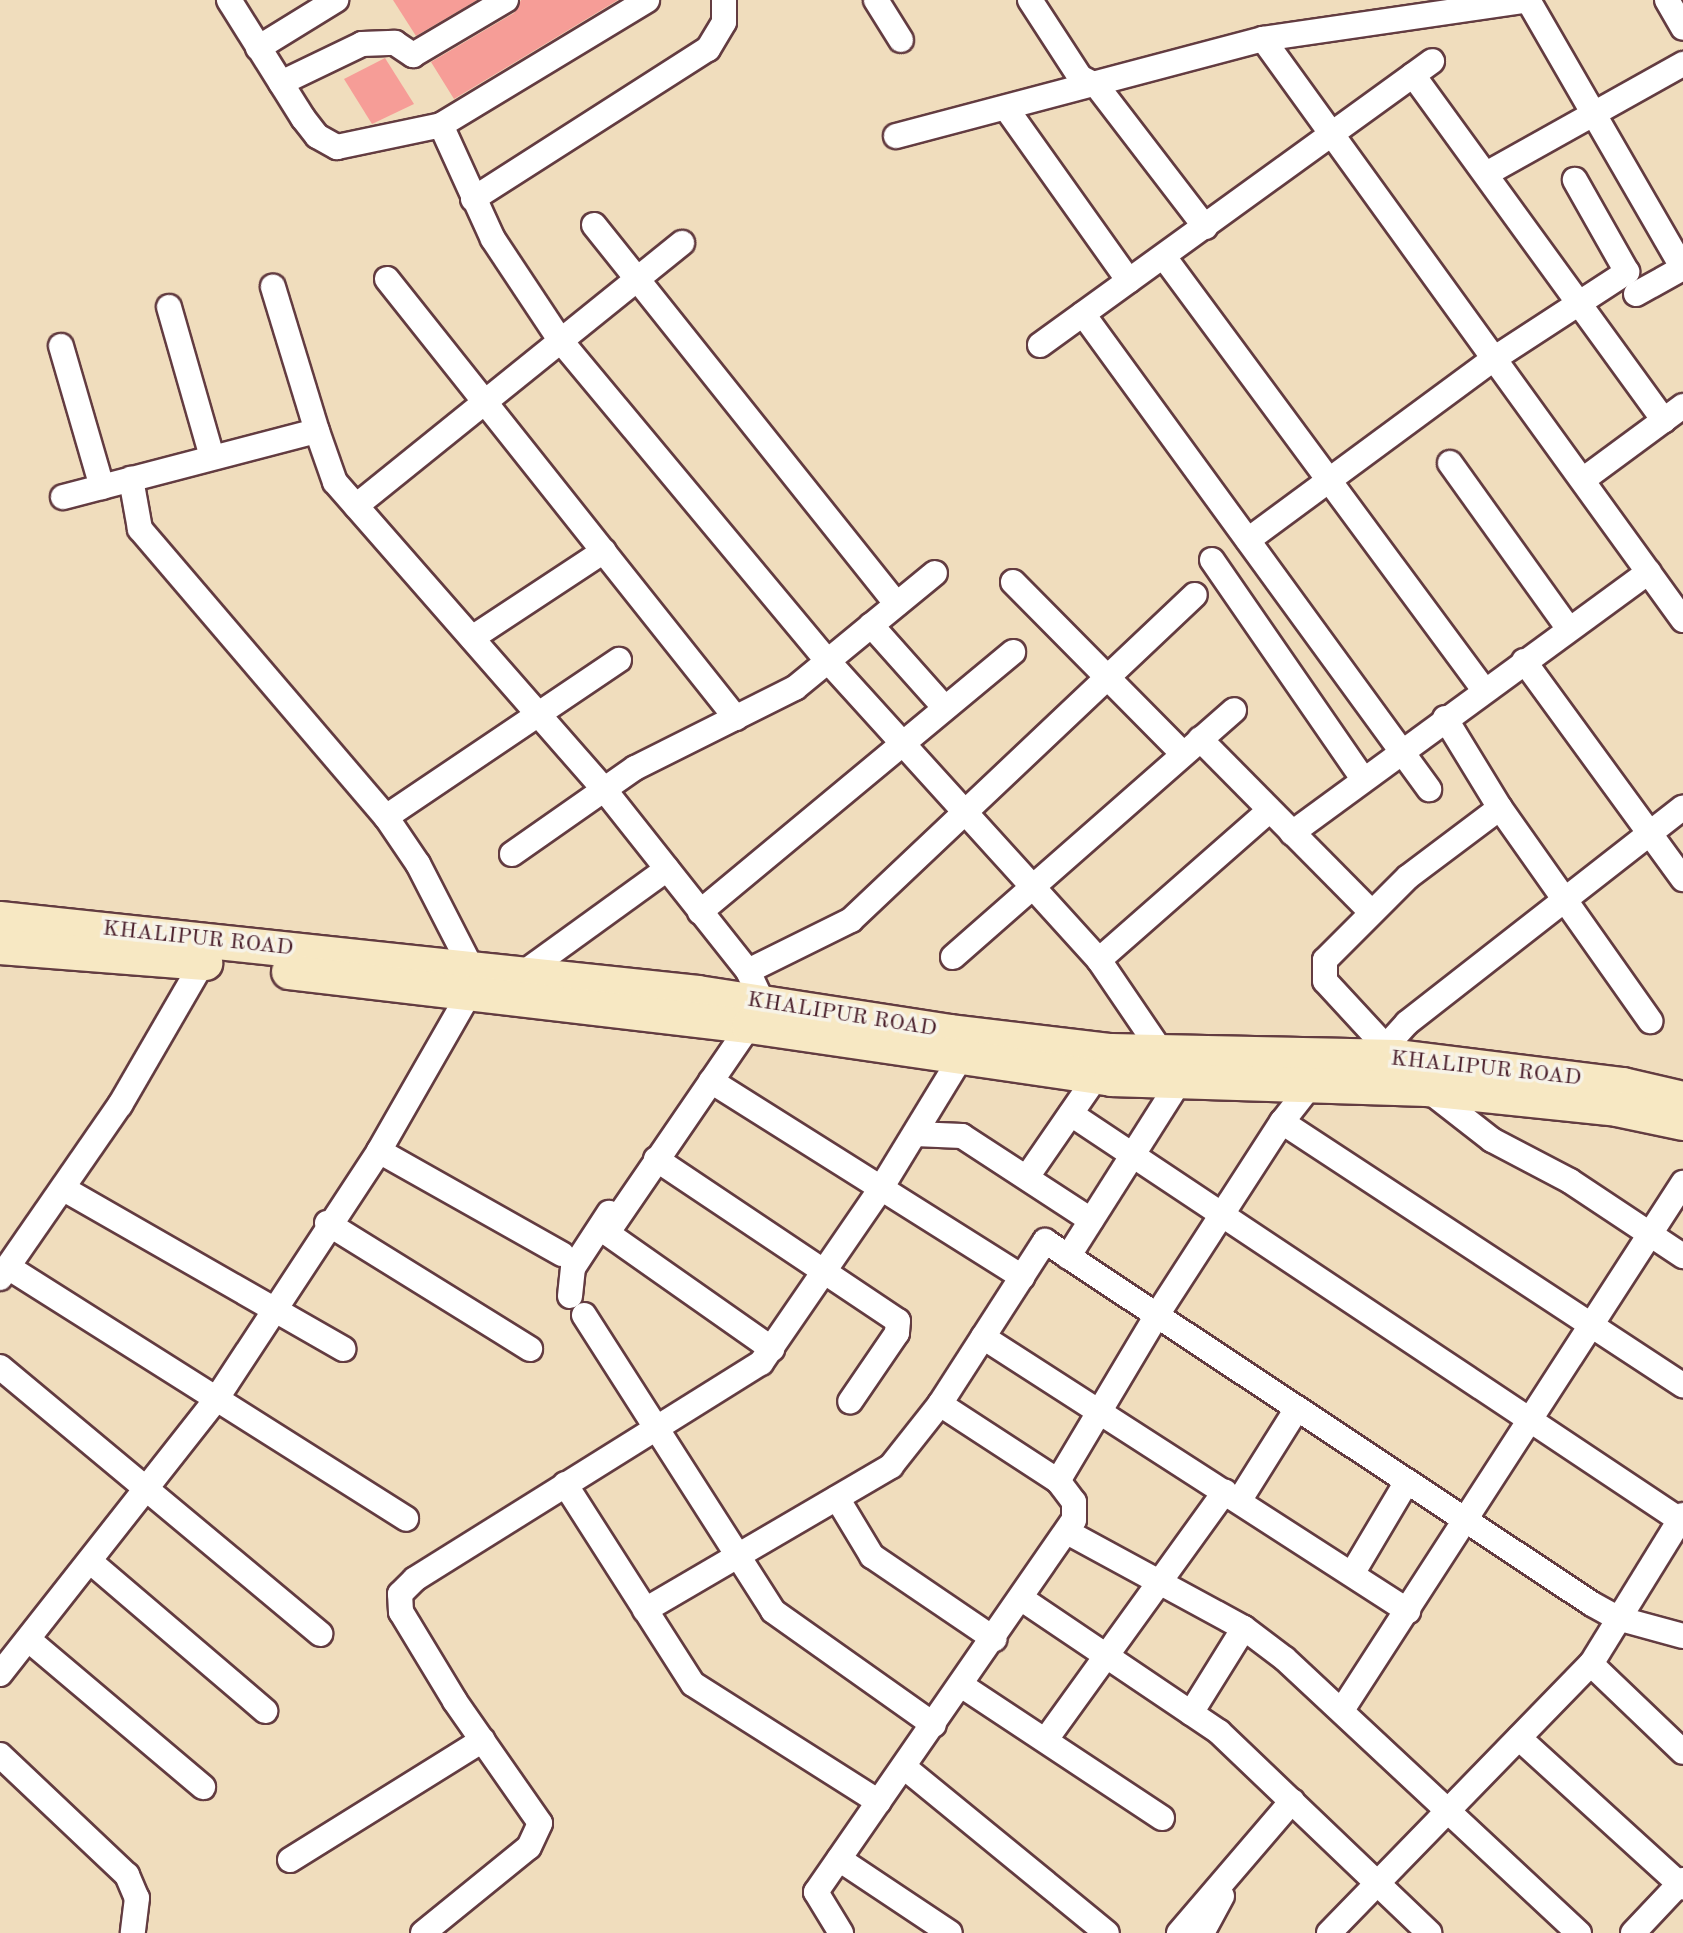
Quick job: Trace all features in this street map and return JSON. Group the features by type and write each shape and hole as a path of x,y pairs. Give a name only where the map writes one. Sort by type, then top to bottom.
{"street":[{"path":"229,0 317,136 337,147 441,125 647,0"},
{"path":"258,48 336,0"},
{"path":"281,83 362,44 395,43 413,55 506,0"},
{"path":"473,199 708,49 724,22 724,0"},
{"path":"876,0 901,40"},
{"path":"1030,0 1080,77 1097,86 1205,227"},
{"path":"896,136 1097,86 1263,39 1386,10 1529,0 1683,268 1636,294"},
{"path":"1667,0 1683,28"},
{"path":"1263,39 1649,572 1679,604"},
{"path":"1486,174 1683,64"},
{"path":"1040,345 1423,68 1486,174 1579,303 1673,413 1584,479"},
{"path":"1006,108 1129,281"},
{"path":"441,125 493,239 560,340 827,660 1099,960 1171,1068 1135,1158 1068,1257"},
{"path":"1248,540 1495,358 1627,272 1575,180"},
{"path":"594,225 897,604"},
{"path":"356,506 682,243"},
{"path":"1164,257 1484,690"},
{"path":"387,279 736,718"},
{"path":"273,287 335,482 603,788 700,912 754,1011"},
{"path":"169,307 212,457"},
{"path":"1083,314 1429,789"},
{"path":"61,346 102,487"},
{"path":"63,497 317,431"},
{"path":"1450,463 1569,629"},
{"path":"0,1674 92,1563 215,1401 327,1223 379,1151 471,980 418,864 386,817 140,529 131,479"},
{"path":"472,638 604,551"},
{"path":"1212,560 1363,779"},
{"path":"1292,833 1400,750 1649,572"},
{"path":"512,854 603,788 674,746 774,702 935,573"},
{"path":"1013,582 1108,678 1270,810 1371,912"},
{"path":"934,1725 773,1611 577,1306 573,1268 754,1011 968,813 1195,595"},
{"path":"871,625 945,708"},
{"path":"700,912 1013,652"},
{"path":"386,817 537,712 619,660"},
{"path":"1524,661 1683,879"},
{"path":"953,957 1234,710"},
{"path":"1445,718 1500,808 1567,897 1650,1021"},
{"path":"1357,1087 1380,1051 1567,897 1683,807"},
{"path":"1380,1051 1325,981 1322,967 1371,912 1416,870 1500,808"},
{"path":"1099,960 1270,810"},
{"path":"522,974 667,869"},
{"name":"KHALIPUR ROAD","path":"0,919 471,980 754,1011"},
{"name":"KHALIPUR ROAD","path":"0,947 471,980 522,974 967,1047 1096,1077 1380,1051 1528,1072 1683,1099"},
{"path":"203,962 64,1189 4,1272 406,1519"},
{"path":"754,1011 711,1081 609,1226 609,1239 772,1349"},
{"path":"423,1933 529,1847 541,1830 538,1816 483,1740 401,1612 400,1594 415,1579 565,1484 660,1431 749,1372 772,1349 880,1190 967,1047"},
{"name":"KHALIPUR ROAD","path":"967,1047 1309,1086 1427,1089 1617,1109 1683,1123"},
{"path":"1058,1481 1098,1409 1282,1122 1335,1056"},
{"path":"1027,1177 1096,1077"},
{"path":"711,1081 1022,1277"},
{"path":"1427,1089 1492,1140 1570,1181 1650,1237 1683,1256"},
{"path":"1071,1114 1682,1519 1617,1618 1591,1664 1452,1812 1329,1933"},
{"path":"1282,1122 1683,1385"},
{"path":"915,1134 962,1136 1091,1220"},
{"path":"379,1151 562,1254"},
{"path":"656,1159 899,1325 850,1402"},
{"path":"1342,1710 1408,1611 1462,1519 1683,1183"},
{"path":"64,1189 275,1307 343,1349"},
{"path":"327,1223 530,1349"},
{"path":"645,1610 891,1466 940,1404 1045,1241 1155,1318 1617,1618 1683,1636"},
{"path":"983,1337 1408,1611"},
{"path":"0,1367 146,1493 320,1634"},
{"path":"841,1933 816,1892 1069,1533 1074,1502 1058,1481 940,1404"},
{"path":"1047,1738 1296,1410"},
{"path":"1352,1574 1406,1483"},
{"path":"565,1484 693,1684 879,1802"},
{"path":"837,1498 872,1556 994,1639"},
{"path":"1069,1533 1244,1628 1342,1710 1579,1933"},
{"path":"92,1563 265,1711"},
{"path":"1022,1599 1219,1732 1429,1933"},
{"path":"1191,1713 1244,1628"},
{"path":"29,1640 203,1787"},
{"path":"1591,1664 1681,1746"},
{"path":"961,1685 1047,1738 1162,1818"},
{"path":"1519,1738 1682,1884 1633,1933"},
{"path":"290,1860 483,1740"},
{"path":"0,1755 127,1875 137,1898 133,1933"},
{"path":"904,1767 1107,1933"},
{"path":"1179,1933 1292,1802"},
{"path":"1202,1933 1231,1876 1292,1802"},
{"path":"839,1859 950,1933"}],"building":[{"path":"393,0 477,0 416,36"},
{"path":"521,0 618,0 454,99 431,62 514,13"},
{"path":"385,58 414,104 372,124 344,79"}]}
